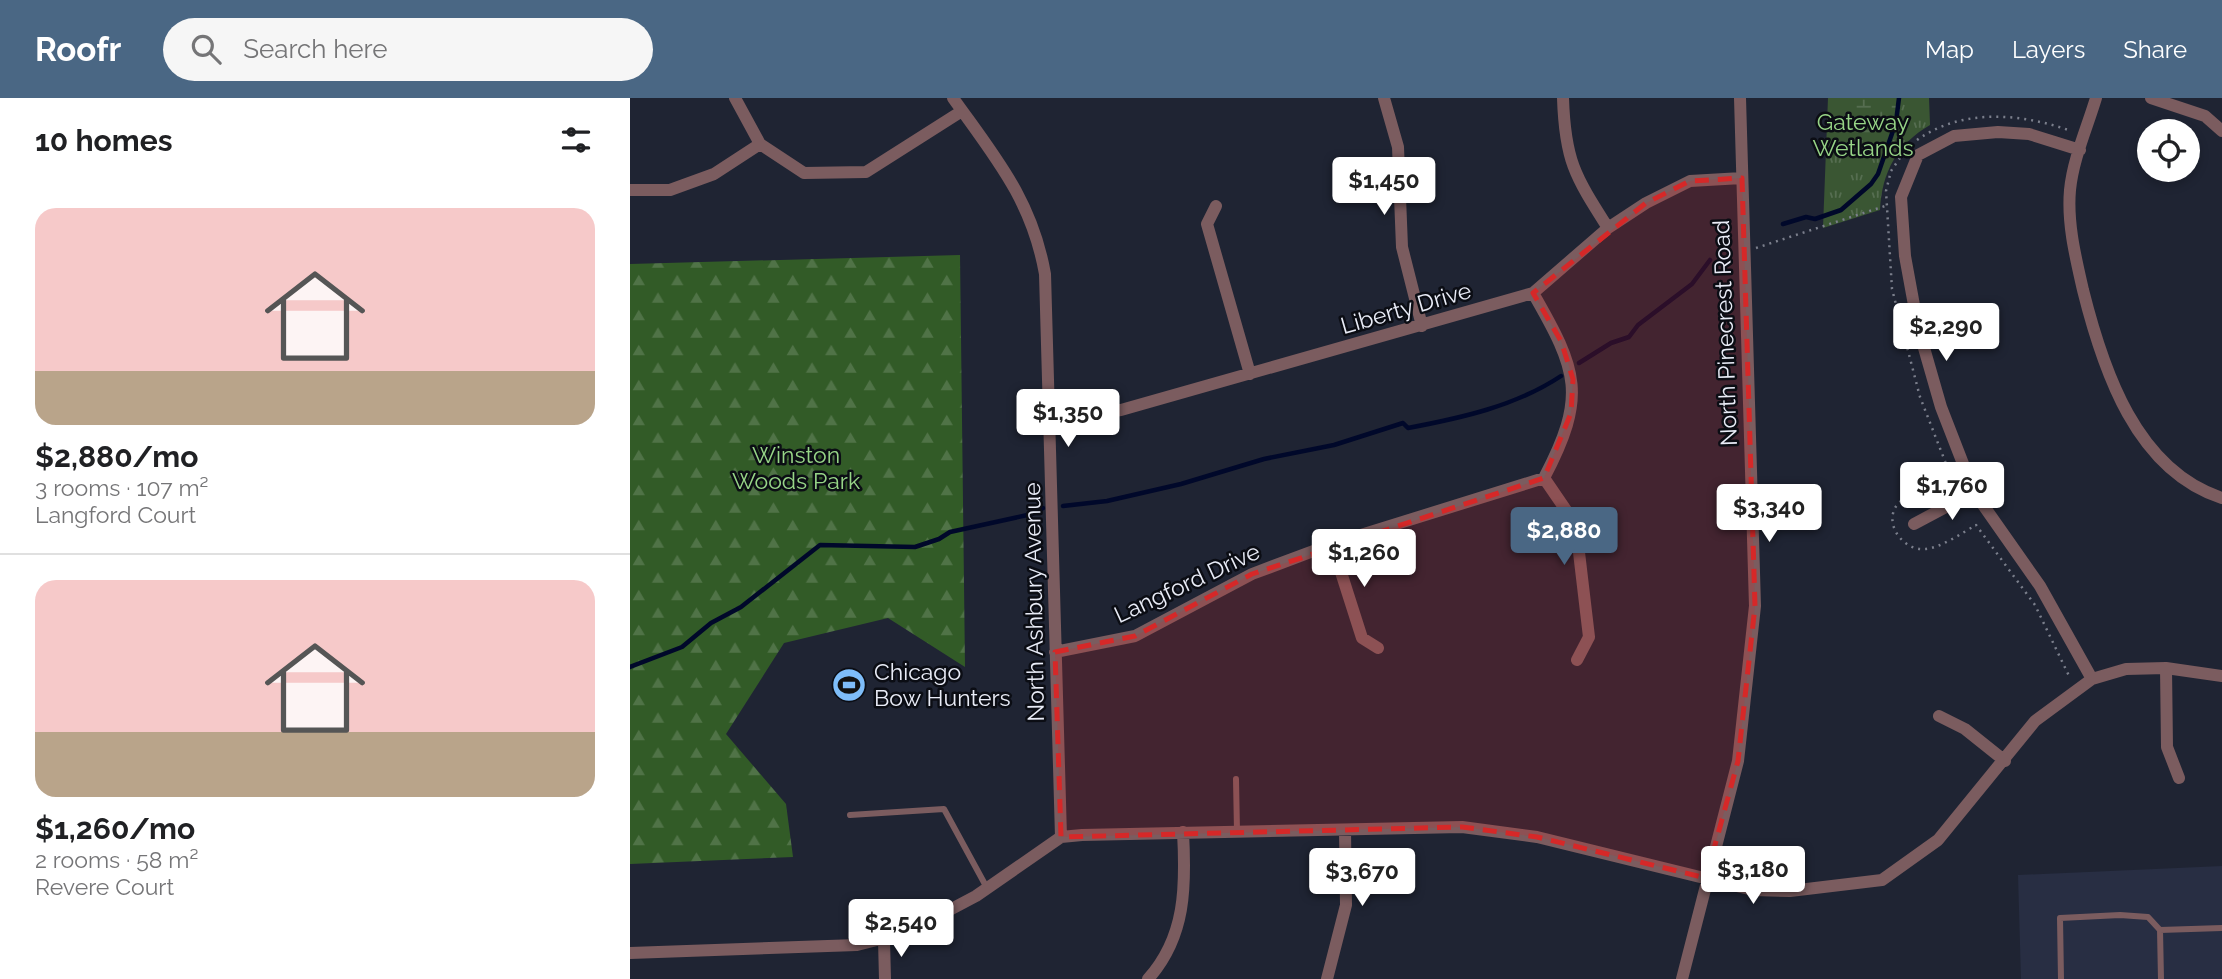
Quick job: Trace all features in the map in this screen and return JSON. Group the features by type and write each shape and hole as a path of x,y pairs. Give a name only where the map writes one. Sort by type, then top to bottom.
{"street":[{"path":"734,98 760,144 804,173 866,172 962,111"},
{"name":"North Ashbury Avenue","path":"953,98 998,161 1029,212 1039,240 1045,274 1061,837"},
{"path":"1384,98 1398,147 1402,247 1422,326"},
{"path":"1563,98 1564,133 1573,173 1608,228"},
{"name":"North Pinecrest Road","path":"1682,979 1738,761 1755,606 1740,98"},
{"path":"2096,98 2070,190 2071,226 2097,347 2124,408 2159,458 2200,491 2222,498"},
{"path":"2151,98 2205,116 2222,131"},
{"path":"2080,150 2029,134 1998,132 1954,136 1918,155 1901,197 1905,256 1918,327 1941,407 1974,492 2040,586 2092,679"},
{"path":"630,190 670,190 714,174 760,144"},
{"name":"Liberty Drive","path":"1051,420 1121,410 1533,293 1608,228 1646,203 1690,181 1742,178"},
{"path":"1216,206 1207,224 1250,374"},
{"path":"1533,293 1561,341 1573,379 1572,413 1563,442 1544,478 1570,516 1578,544 1589,636 1577,660"},
{"name":"Langford Drive","path":"1055,652 1135,636 1252,574 1332,544 1544,478"},
{"path":"1914,524 1974,492"},
{"path":"1332,544 1362,638 1378,648"},
{"path":"2166,668 2167,747 2179,778"},
{"path":"630,953 857,945 884,940 908,932 987,888 1061,837 1462,827 1537,837 1768,891 1882,880 1938,840 2006,761 2035,721 2092,679 2126,669 2166,668 2222,676"},
{"path":"1939,716 1965,729 2006,761"},
{"path":"1327,979 1346,905 1345,830"},
{"path":"1148,979 1160,965 1184,910 1183,832"},
{"path":"884,940 886,979"}],"lane":[{"path":"1237,779 1237,831"},
{"path":"850,815 944,809 987,888"},
{"path":"2061,979 2060,918 2120,915 2148,917 2160,930 2161,979"},
{"path":"2160,930 2222,928"}],"path":[{"path":"2076,689 2035,605 1976,525 1927,549 1915,548 1904,542 1893,528 1892,515 1900,502 1950,474 1920,397 1902,335 1888,257 1885,206 1891,171 1908,146 1935,127 1964,119 2002,117 2034,120 2084,135"},
{"path":"1743,254 1885,206"}],"highlighted area":[{"path":"1742,178 1755,606 1738,761 1706,878 1537,837 1462,827 1061,837 1055,652 1135,636 1252,574 1544,478 1571,413 1573,379 1561,341 1533,293 1646,203 1690,181"}],"shaded area":[{"path":"2222,866 2222,979 2021,979 2018,875"}],"green space":[{"name":"Gateway Wetlands","path":"1828,98 1929,98 1930,125 1909,141 1893,160 1884,183 1880,210 1823,228"},
{"path":"1841,98 1905,98 1886,126 1862,136 1839,133 1835,124"},
{"name":"Winston Woods Park","path":"960,255 965,667 888,618 784,643 726,734 786,804 793,857 630,864 630,264"}],"waterway":[{"path":"1783,224 1806,217 1815,219 1841,210 1871,184 1878,174 1896,122 1899,98"},
{"path":"1579,363 1611,343 1629,337 1638,325 1692,284 1710,260"},
{"path":"1063,506 1107,501 1181,484 1264,459 1334,445 1403,423 1408,428 1468,415 1507,403 1561,376"},
{"path":"630,667 682,647 711,623 741,607 820,545 915,547 939,539 950,532 1032,514 1043,508"}],"place":[{"name":"Chicago Bow Hunters","path":"849,685"}]}
